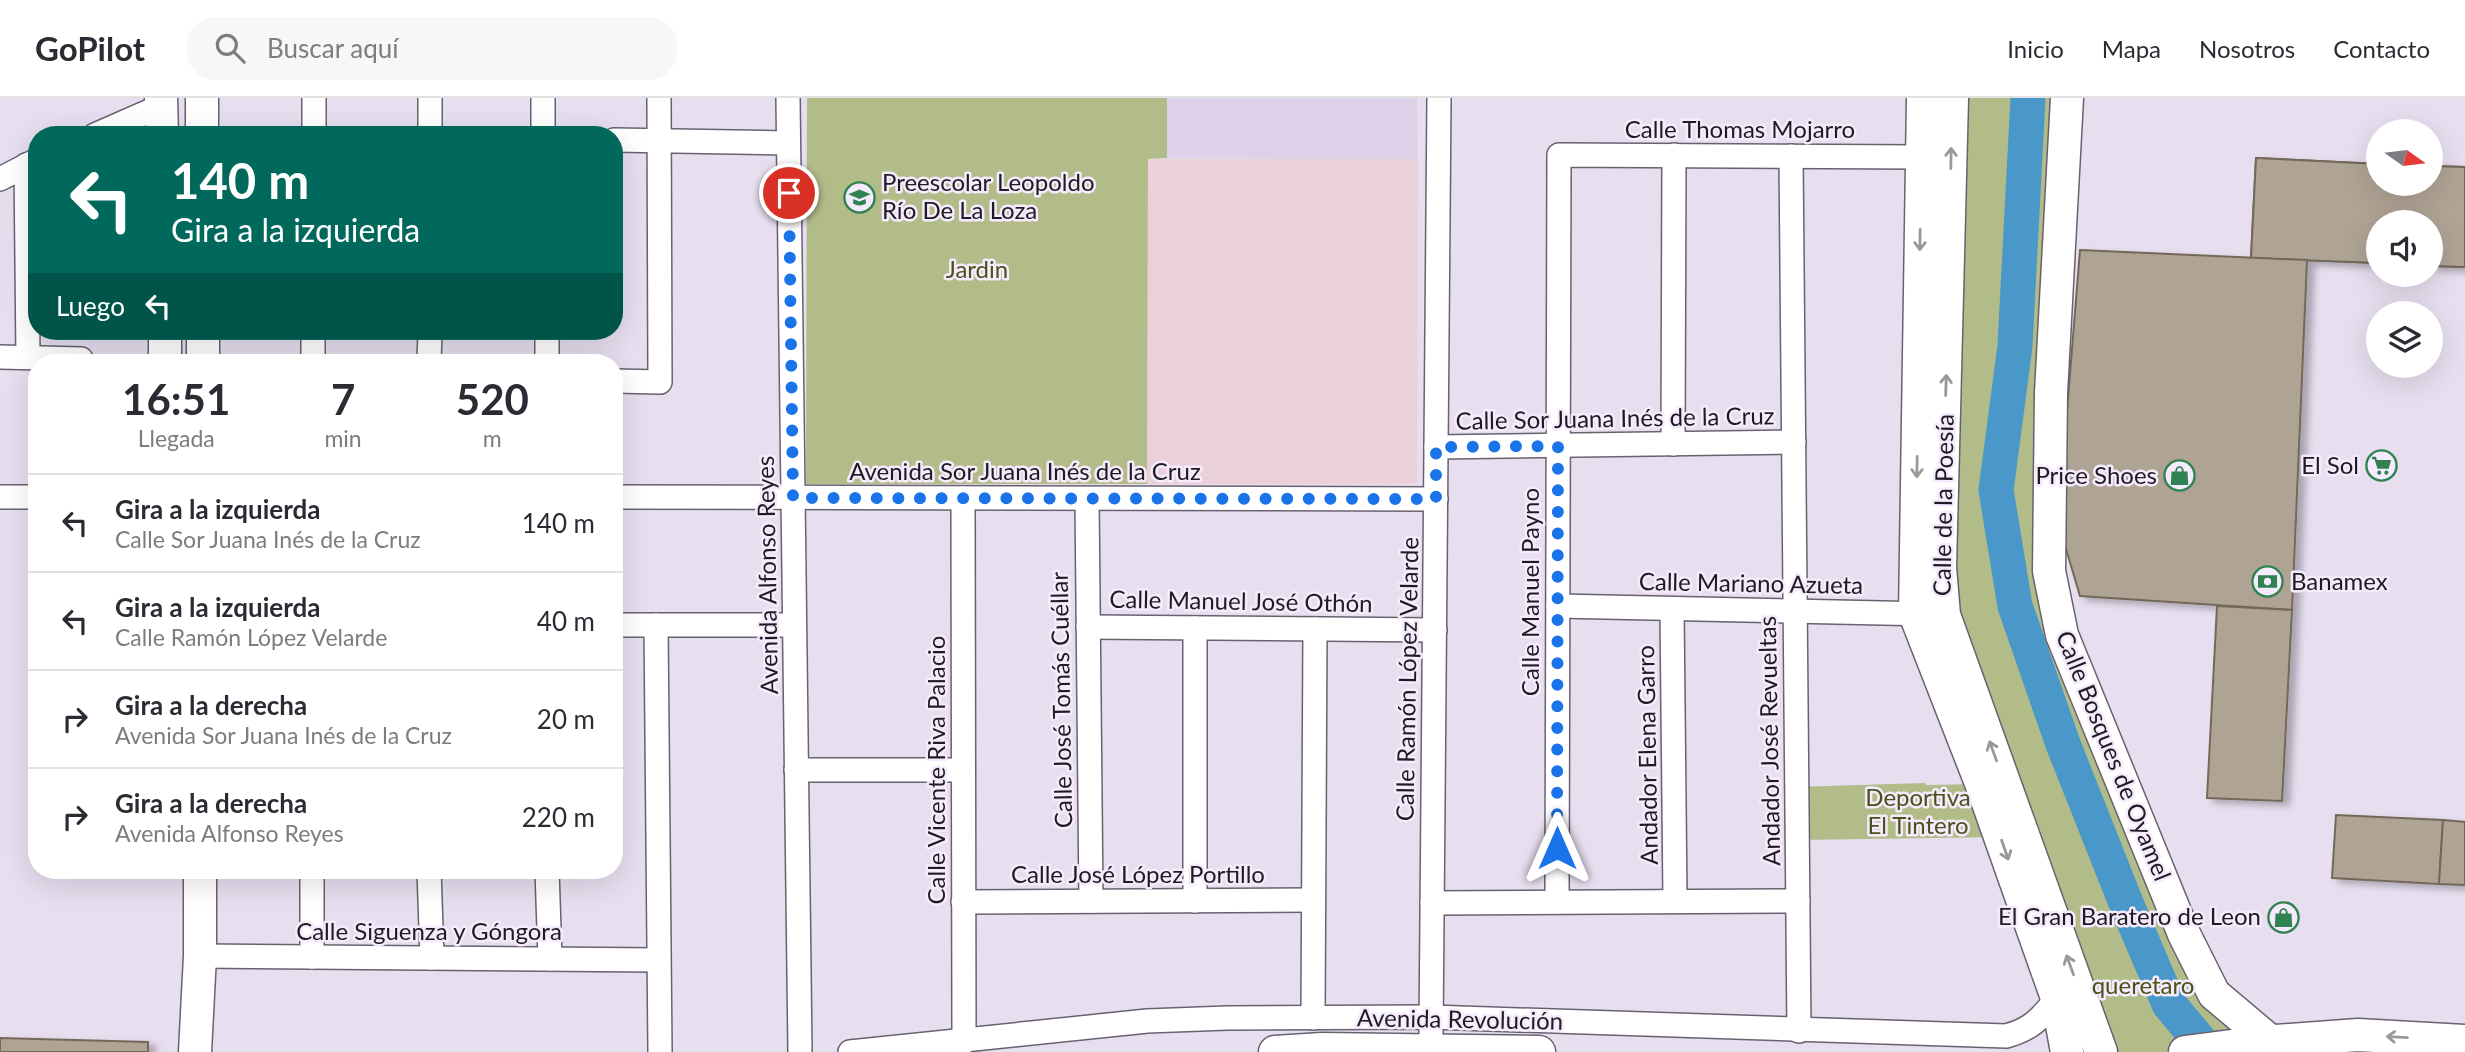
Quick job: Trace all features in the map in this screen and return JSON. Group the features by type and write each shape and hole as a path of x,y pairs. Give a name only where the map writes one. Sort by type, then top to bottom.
{"street":[{"path":"202,98 202,126"},
{"path":"314,98 314,126"},
{"path":"430,98 430,126"},
{"path":"543,98 543,126"},
{"path":"623,381 660,382 659,98"},
{"name":"Avenida Alfonso Reyes","path":"788,98 800,1052"},
{"name":"Calle Ramón López Velarde","path":"1431,1050 1439,98"},
{"name":"Calle de la Poesía","path":"1923,98 1921,157 1929,615 1981,783 2057,998 2067,1052"},
{"name":"Calle de la Poesía","path":"1952,98 1940,567 1929,615 2101,1052"},
{"name":"Calle Bosques de Oyamel","path":"2067,98 2051,393 2049,571 2062,635 2184,934 2214,995 2266,1042"},
{"path":"122,126 162,113"},
{"path":"623,141 788,143"},
{"name":"Calle Thomas Mojarro","path":"1559,155 1921,157"},
{"name":"Calle Manuel Payno","path":"1557,902 1559,155"},
{"path":"1673,444 1674,155"},
{"name":"Andador José Revueltas","path":"1791,156 1799,1031"},
{"path":"0,179 28,165"},
{"path":"0,357 28,357"},
{"name":"Calle Sor Juana Inés de la Cruz","path":"1436,447 1794,442"},
{"path":"0,497 28,497"},
{"name":"Avenida Sor Juana Inés de la Cruz","path":"623,498 1436,499"},
{"name":"Calle Vicente Riva Palacio","path":"963,498 964,1042"},
{"name":"Calle José Tomás Cuéllar","path":"1087,499 1091,901"},
{"name":"Calle Mariano Azueta","path":"1558,606 1929,615"},
{"name":"Andador Elena Garro","path":"1672,609 1675,901"},
{"path":"623,625 794,625"},
{"path":"656,625 660,1052"},
{"name":"Calle Manuel José Othón","path":"1088,627 1435,630"},
{"path":"1195,628 1195,901"},
{"path":"1312,1018 1315,629"},
{"path":"796,771 963,770"},
{"path":"195,1052 201,879"},
{"path":"312,879 312,957"},
{"path":"429,879 432,958"},
{"path":"547,879 550,959"},
{"name":"Calle José López Portillo","path":"963,902 1313,900"},
{"path":"1432,903 1798,901"},
{"name":"Calle Siguenza y Góngora","path":"200,956 658,960"},
{"name":"Avenida Revolución","path":"850,1052 1147,1021 1312,1018 1431,1017 2006,1037 2020,1033 2036,1023 2057,998"},
{"path":"2185,1052 2358,1035 2465,1041"},
{"name":"Avenida Revolución","path":"1275,1052 1539,1052"}],"shaded area":[{"path":"1167,98 1417,98 1418,159 1167,158"},
{"path":"1148,159 1418,159 1417,484 1147,484"}],"green space":[{"name":"Jardin","path":"807,98 1167,98 1167,158 1148,159 1147,484 806,484"},
{"name":"queretaro","path":"1952,98 2061,98 2056,306 2032,522 2108,746 2238,1052 2102,1052 1954,644"},
{"name":"Deportiva El Tintero","path":"1938,583 2093,1043 2080,1048 2003,837 1797,840 1796,787 1983,784"}],"building":[{"path":"2256,158 2366,163 2366,196 2443,196 2443,166 2465,167 2465,267 2443,266 2443,210 2366,210 2366,263 2251,258"},
{"path":"2256,158 2366,163 2366,196 2443,196 2443,166 2465,167 2465,267 2443,266 2443,210 2366,210 2366,263 2251,258"},
{"name":"Price Shoes","path":"2080,250 2307,260 2292,610 2080,596 2058,522"},
{"path":"2217,606 2292,610 2282,801 2207,798"},
{"path":"2336,815 2443,820 2439,884 2332,878"},
{"path":"2443,820 2465,822 2465,885 2439,884"},
{"path":"0,1038 148,1042 148,1052 0,1052"}],"waterway":[{"path":"2028,98 2015,346 1996,490 2015,606 2063,744 2169,1004 2209,1052"}],"place":[{"name":"Preescolar Leopoldo Río De La Loza","path":"859,197"},
{"name":"El Sol","path":"2382,466"},
{"name":"Price Shoes","path":"2180,476"},
{"name":"Banamex","path":"2268,582"},
{"name":"El Gran Baratero de Leon","path":"2284,917"}],"route":[{"path":"789,193 793,498 1436,499 1436,447 1558,446 1557,848"}]}
